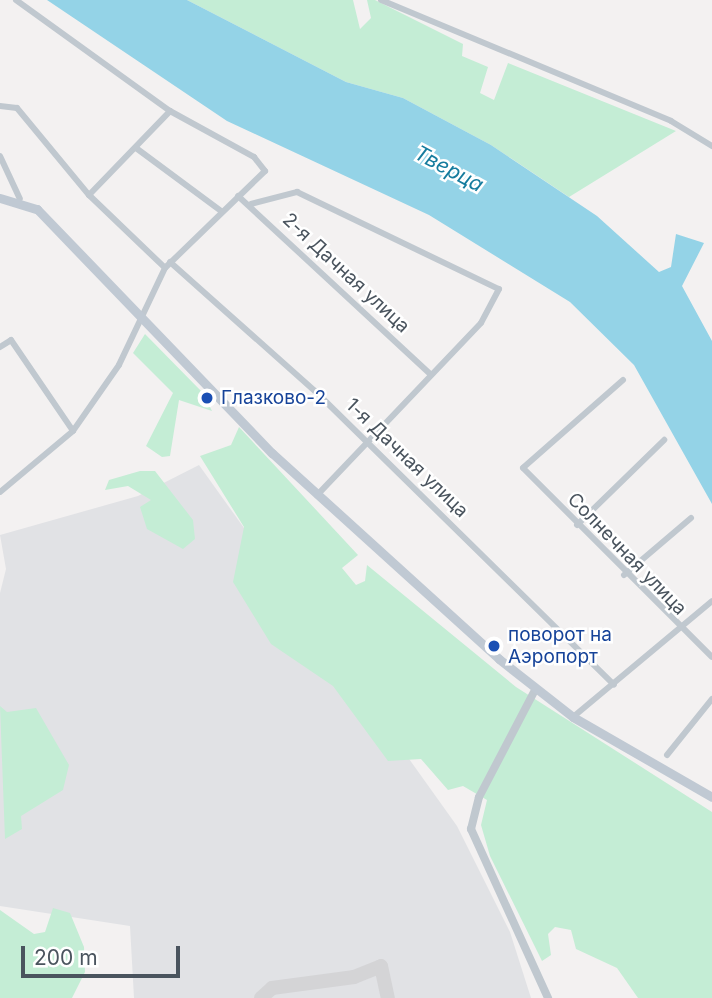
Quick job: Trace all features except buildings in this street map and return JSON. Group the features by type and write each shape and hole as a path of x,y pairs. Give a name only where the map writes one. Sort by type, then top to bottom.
{"main road":[{"path":"0,198 20,199 42,214 139,319 317,495 535,690 573,717 712,797"}],"street":[{"path":"0,492 73,431 119,365 167,265 265,171 254,157 170,111 16,0"},
{"path":"381,0 671,121 712,146"},
{"name":"1-я Дачная улица","path":"0,106 17,108 89,195 369,444 614,685"},
{"path":"89,195 170,111"},
{"path":"136,148 222,211"},
{"path":"0,156 20,199"},
{"path":"251,204 297,192 499,289 481,323 369,444 317,495"},
{"name":"2-я Дачная улица","path":"238,196 251,204 431,375"},
{"path":"0,347 12,340 73,431"},
{"name":"Солнечная улица","path":"623,380 523,468 624,575 678,629 712,657"},
{"path":"577,525 664,440"},
{"path":"624,575 691,518"},
{"path":"573,717 712,601"},
{"path":"535,690 479,797 471,829 548,998"},
{"path":"667,755 712,699"}],"shaded area":[{"path":"199,465 457,826 510,932 531,998 134,998 130,926 0,906 0,593 6,569 0,535 138,496"}],"green space":[{"path":"187,0 353,0 360,29 371,18 367,0 375,0 463,44 462,56 488,67 480,93 494,100 508,63 676,131 569,197 491,145 403,98 346,82"},
{"path":"145,334 203,393 212,411 179,400 170,456 162,457 146,446 173,393 133,353"},
{"path":"239,427 358,555 342,568 356,585 365,581 367,565 516,687 712,812 712,998 638,998 617,968 576,949 571,930 555,927 548,934 551,955 542,961 490,856 481,825 487,800 463,786 448,790 421,759 388,761 333,686 271,644 233,582 244,527 200,456 231,445"},
{"path":"140,471 155,471 193,520 195,539 183,549 147,529 140,507 151,500 128,486 105,490 109,480"},
{"path":"0,706 7,712 36,708 69,765 63,790 21,816 22,829 5,839"},
{"path":"53,908 70,913 84,947 85,972 72,998 0,998 0,910 34,934 45,932"}],"water":[{"name":"Тверца","path":"47,0 187,0 346,82 403,98 491,145 597,216 659,272 671,267 676,234 704,243 682,286 712,341 712,504 634,365 570,302 429,215 227,121"}],"taxiway":[{"path":"261,998 272,988 354,977 381,966 388,998"}],"place":[{"name":"Глазково-2","path":"207,398"},
{"name":"поворот на Аэропорт","path":"494,646"}]}
